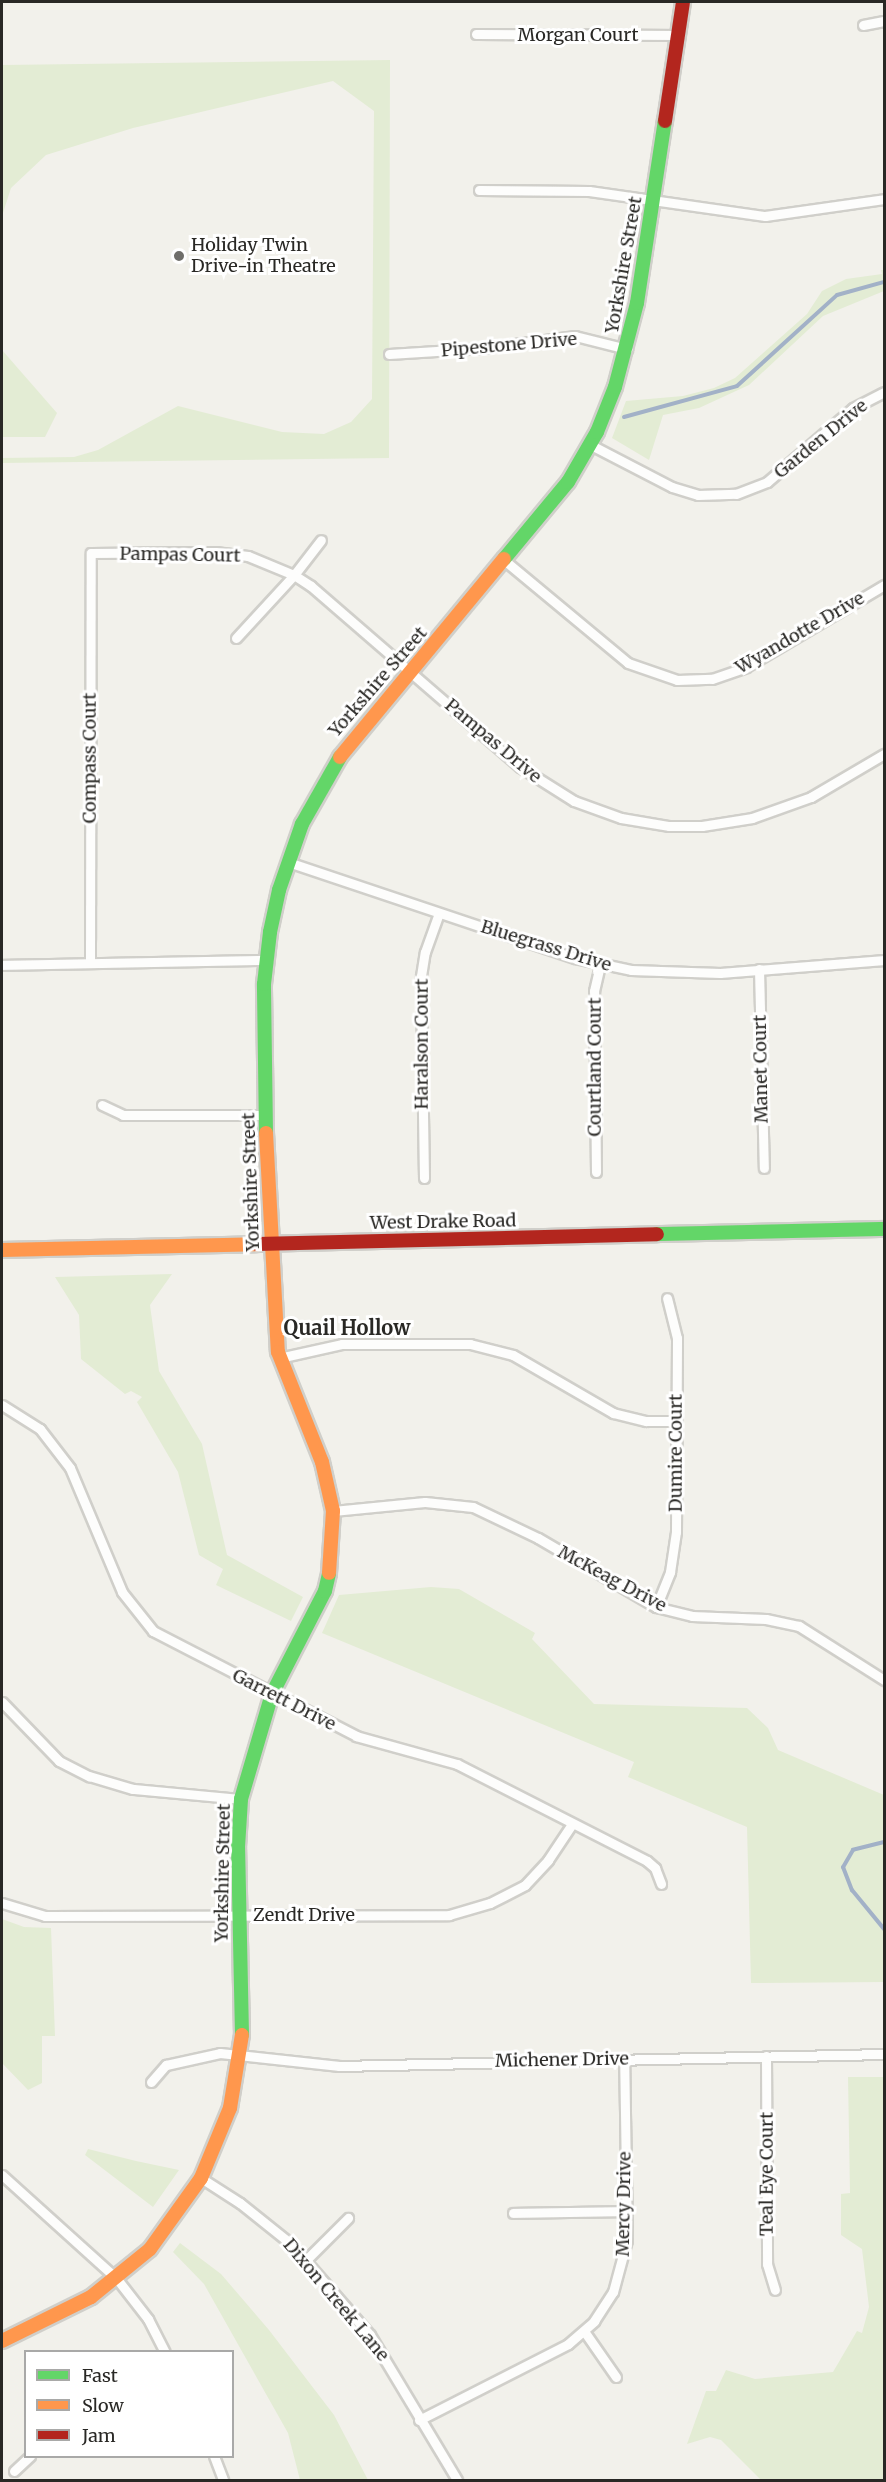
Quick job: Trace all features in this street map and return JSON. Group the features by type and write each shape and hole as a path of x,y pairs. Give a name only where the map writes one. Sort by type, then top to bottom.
{"street":[{"name":"Yorkshire Street","path":"2,2341 66,2312 117,2279 173,2222 201,2178 230,2108 241,2054 241,1799 252,1752 272,1694 325,1591 332,1558 333,1511 322,1462 279,1358 270,1244 266,1115 266,960 288,861 321,787 343,750 568,482 591,445 627,349 680,35 683,2"},
{"path":"863,25 885,21"},
{"name":"Morgan Court","path":"476,34 680,35"},
{"path":"480,190 589,191 765,216 885,199"},
{"name":"Pipestone Drive","path":"389,354 484,348 575,336 627,349"},
{"name":"Garden Drive","path":"591,445 672,486 698,495 736,494 767,482 853,408 885,392"},
{"path":"236,638 294,575 321,540"},
{"name":"Pampas Court","path":"91,553 215,552 248,556 294,575 410,672"},
{"name":"Compass Court","path":"90,962 91,553"},
{"name":"Wyandotte Drive","path":"504,560 628,663 677,680 728,675 885,585"},
{"name":"Pampas Drive","path":"410,672 544,784 574,801 638,822 702,826 752,818 811,797 885,754"},
{"name":"Bluegrass Drive","path":"288,861 439,913 600,964 687,974 885,960"},
{"name":"Haralson Court","path":"424,1178 421,976 425,952 439,913"},
{"path":"2,965 266,960"},
{"name":"Courtland Court","path":"596,1172 594,990 600,964"},
{"name":"Manet Court","path":"759,969 764,1168"},
{"path":"102,1105 123,1114 266,1115"},
{"name":"West Drake Road","path":"2,1250 885,1229"},
{"name":"Dumire Court","path":"656,1606 675,1552 676,1326 667,1298"},
{"path":"279,1358 342,1344 471,1344 513,1355 613,1413 646,1420 676,1421"},
{"name":"Garrett Drive","path":"2,1405 40,1429 70,1468 122,1592 138,1616 170,1643 356,1736 457,1764 647,1861 656,1868 661,1884"},
{"name":"McKeag Drive","path":"333,1511 425,1502 474,1507 538,1538 656,1606 692,1616 766,1619 799,1626 885,1680"},
{"path":"2,1702 59,1761 89,1776 133,1788 241,1799"},
{"name":"Zendt Drive","path":"2,1904 45,1916 448,1915 490,1903 525,1885 548,1860 572,1824"},
{"name":"Michener Drive","path":"150,2082 166,2065 186,2058 241,2054 339,2066 884,2054"},
{"name":"Teal Eye Court","path":"766,2056 767,2264 775,2290"},
{"name":"Mercy Drive","path":"419,2420 562,2348 584,2331 605,2306 621,2272 627,2240 624,2059"},
{"name":"Dixon Creek Lane","path":"201,2178 266,2222 305,2261 384,2354 419,2420 457,2481"},
{"path":"4,2182 117,2279 148,2319 164,2350"},
{"path":"513,2213 626,2211"},
{"path":"305,2261 348,2218"},
{"path":"584,2331 616,2377"},
{"path":"14,2471 29,2458"},
{"path":"214,2458 224,2481"}],"green space":[{"path":"390,60 389,458 2,463 2,458 74,457 98,450 178,406 282,432 324,434 351,422 372,399 374,111 333,81 133,128 46,155 11,188 2,216 2,65"},
{"path":"881,270 884,270 884,291 823,316 749,385 699,408 663,415 649,460 612,438 626,401 683,396 714,388 735,378 807,314 822,291 846,279 882,274"},
{"path":"2,350 57,413 45,437 2,437"},
{"path":"172,1274 150,1305 159,1371 202,1444 227,1555 303,1597 291,1621 216,1585 223,1569 199,1555 178,1472 137,1402 142,1397 131,1391 125,1394 81,1359 79,1315 55,1277"},
{"path":"431,1587 459,1589 535,1633 532,1639 594,1704 747,1708 768,1728 778,1750 884,1795 884,1982 751,1983 747,1827 628,1777 634,1762 322,1633 339,1595"},
{"path":"2,1919 24,1927 51,1928 55,2036 42,2036 42,2083 28,2090 2,2063"},
{"path":"848,2077 884,2077 884,2480 761,2480 721,2440 710,2437 687,2444 706,2391 716,2391 726,2370 755,2379 833,2372 857,2331 862,2333 869,2307 862,2249 841,2235 841,2194 850,2193"},
{"path":"88,2149 179,2170 153,2207 85,2155"},
{"path":"180,2243 221,2274 269,2330 334,2415 368,2480 300,2480 288,2433 204,2284 173,2252"}],"waterway":[{"path":"624,417 737,386 837,295 884,282"},
{"path":"884,1842 853,1850 843,1867 852,1890 884,1929"}],"traffic: fast":[{"path":"504,559 568,482 597,432 615,387 637,303 665,121"},
{"path":"266,1133 264,984 270,932 279,890 302,824 340,757"},
{"path":"657,1234 884,1229"},
{"path":"242,2035 238,1847 241,1799 272,1694 325,1591 329,1573"}],"traffic: slow":[{"path":"340,757 504,559"},
{"path":"266,1133 278,1352 322,1462 333,1511 329,1573"},
{"path":"2,1250 257,1244"},
{"path":"2,2341 91,2297 150,2249 201,2178 230,2108 242,2035"}],"traffic: jam":[{"path":"665,121 683,2"},
{"path":"257,1244 657,1234"}],"place":[{"name":"Holiday Twin Drive-in Theatre","path":"179,256"}],"district":[{"name":"Quail Hollow","path":"347,1327"}]}
